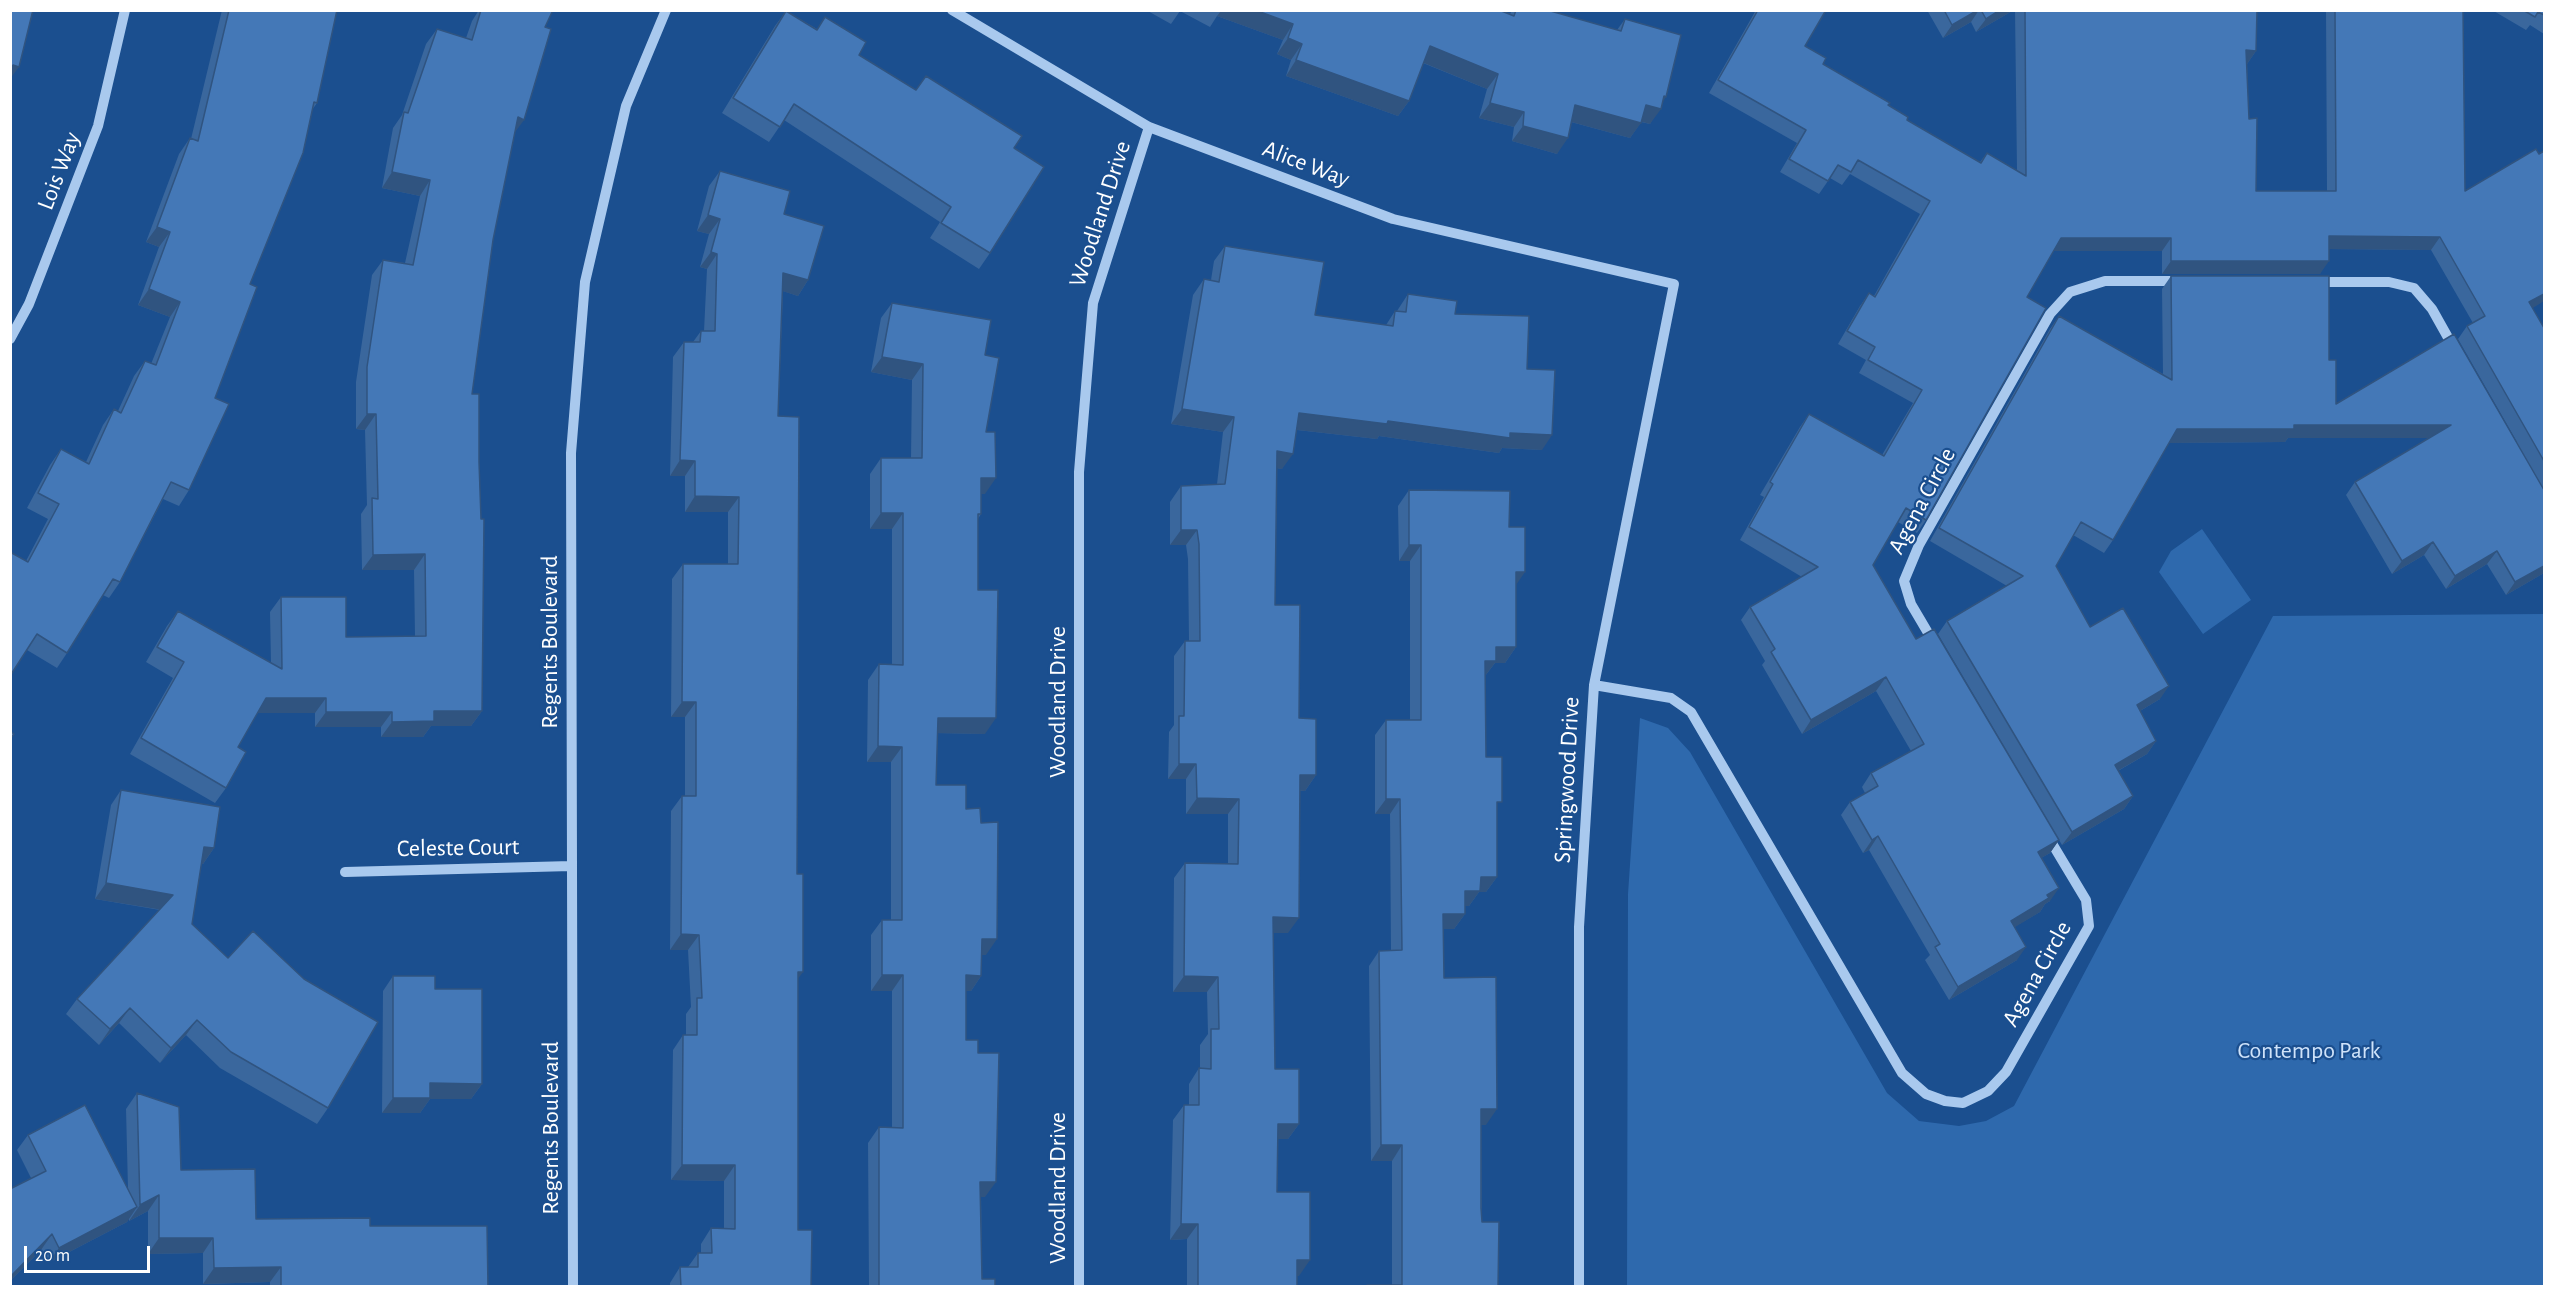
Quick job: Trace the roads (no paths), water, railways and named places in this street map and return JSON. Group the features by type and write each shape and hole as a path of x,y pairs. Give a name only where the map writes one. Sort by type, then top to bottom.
{"street":[{"name":"Lois Way","path":"10,339 29,304 98,126 125,10"},
{"name":"Regents Boulevard","path":"573,1287 571,453 585,282 626,106 666,10"},
{"name":"Alice Way","path":"952,10 1149,127 1393,219 1674,284"},
{"name":"Woodland Drive","path":"1080,1287 1079,472 1093,303 1149,127"},
{"name":"Agena Circle","path":"1941,655 1911,604 1904,581 1919,545 2050,314 2070,292 2105,281 2189,281"},
{"path":"2306,282 2389,282 2414,288 2432,309 2461,359"},
{"name":"Springwood Drive","path":"1579,1287 1579,927 1593,685 1674,284"},
{"name":"Agena Circle","path":"1593,685 1671,698 1691,712 1902,1073 1926,1094 1945,1101 1964,1102 1988,1090 2006,1072 2089,926 2086,900 2044,828"},
{"name":"Celeste Court","path":"345,872 571,866"}],"park label":[{"name":"Contempo Park","path":"2309,1051"}]}
